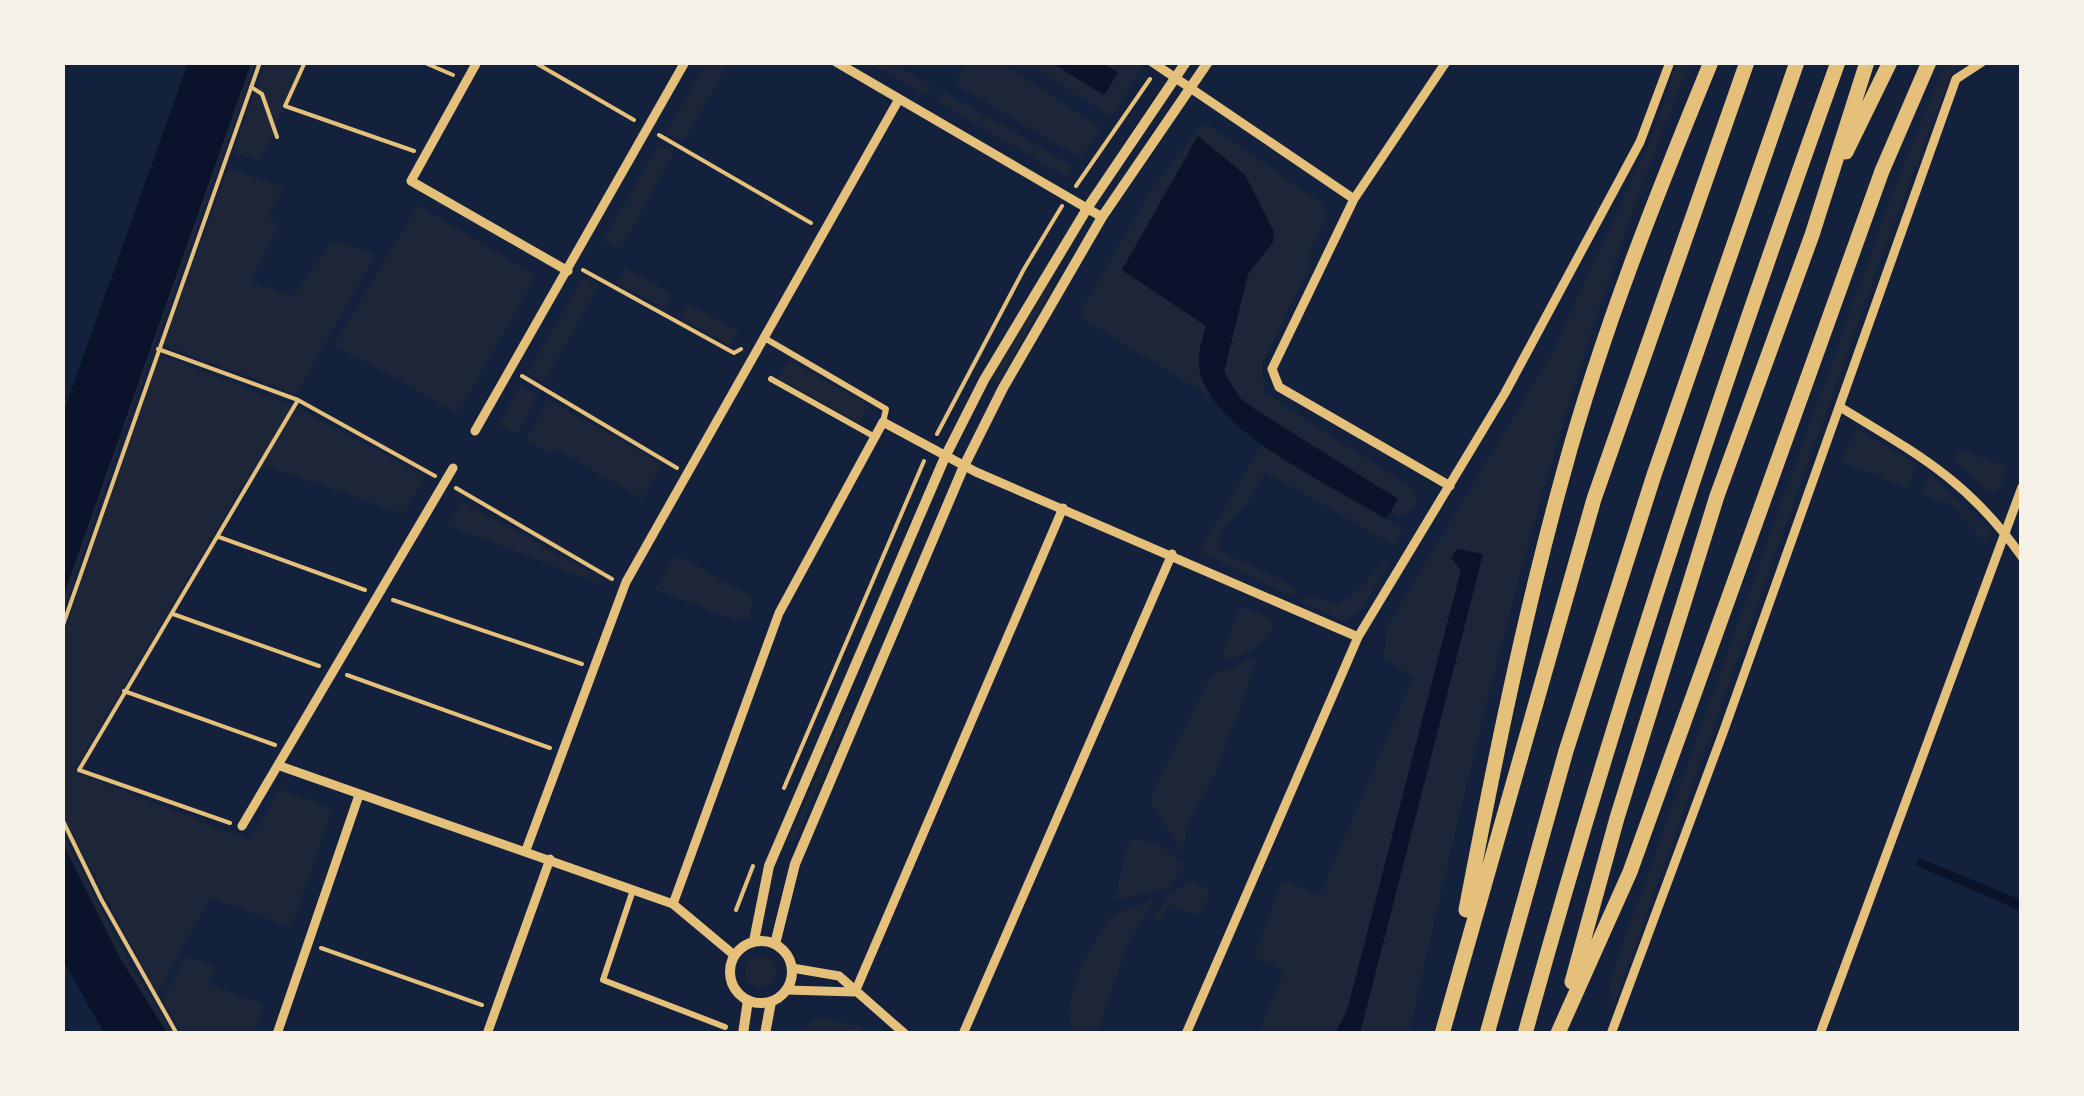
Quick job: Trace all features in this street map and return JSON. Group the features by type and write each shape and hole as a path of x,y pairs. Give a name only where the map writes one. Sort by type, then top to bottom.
{"highway":[{"path":"1443,1028 1495,758 1564,471 1612,316 1711,62"},
{"path":"1443,1028 1594,498 1747,62"},
{"path":"1487,1034 1566,751 1797,62"},
{"path":"1525,1034 1586,811 1658,576 1838,62"},
{"path":"1558,1033 1617,818 1717,496 1812,235 1867,62"},
{"path":"1826,192 1890,62"},
{"path":"1558,1033 1630,872 1882,170 1929,62"}],"street":[{"path":"477,62 412,181 568,271"},
{"path":"475,431 686,62"},
{"path":"836,62 1102,217"},
{"path":"1152,62 1354,199"},
{"path":"772,1002 748,1000 731,981 734,955 754,941 770,866 945,457 984,380 1088,208 1186,62"},
{"path":"775,944 795,864 964,466 1003,388 1102,217 1208,62"},
{"path":"1446,62 1354,199 1274,359 1274,380 1370,443 1450,486"},
{"path":"1186,1034 1358,638 1450,486 1640,142 1670,62"},
{"path":"1625,1034 1612,1031 1956,80 1982,62"},
{"path":"526,850 626,582 899,99"},
{"path":"673,904 778,613 883,422 886,409 763,337"},
{"path":"771,379 875,437"},
{"path":"1840,408 1940,468 1975,496 2022,557"},
{"path":"883,422 964,466 1358,638"},
{"path":"242,826 453,468"},
{"path":"1820,1034 2022,487"},
{"path":"854,992 1063,508"},
{"path":"963,1034 1172,554"},
{"path":"280,766 673,904 734,955"},
{"path":"277,1034 359,794"},
{"path":"487,1034 550,859"},
{"path":"633,889 603,980 725,1027"},
{"path":"754,941 775,944 787,954 792,968 787,990 772,1002 765,1034"},
{"path":"792,968 839,976 905,1034"},
{"path":"787,990 854,992"},
{"path":"743,1034 748,1000"}],"path":[{"path":"62,628 260,62"},
{"path":"306,62 285,106 425,156"},
{"path":"423,62 466,82"},
{"path":"534,62 824,231"},
{"path":"251,87 262,94 277,137"},
{"path":"568,271 583,270 734,354 763,337"},
{"path":"157,348 298,400 606,578 626,582"},
{"path":"509,368 685,474"},
{"path":"242,826 79,770 298,400"},
{"path":"216,536 596,669"},
{"path":"171,613 564,753"},
{"path":"124,691 287,750"},
{"path":"62,819 100,899 178,1034"},
{"path":"307,943 496,1010"}],"shaded area":[{"path":"188,63 251,63 63,597 63,413"},
{"path":"251,63 256,63 124,431 119,431"},
{"path":"265,63 304,63 260,161 233,153"},
{"path":"706,63 729,63 683,142 666,133"},
{"path":"869,63 891,63 932,85 927,95"},
{"path":"967,63 1002,63 1101,128 1081,158 954,84"},
{"path":"1028,63 1052,63 1103,95 1118,73 1103,63 1139,63 1142,68 1111,118"},
{"path":"1052,63 1103,63 1118,73 1104,95"},
{"path":"1676,63 1690,63 1602,300 1529,542 1466,786 1409,1033 1360,1033 1483,555 1451,558 1461,570 1339,1030 1258,1033 1284,972 1254,956 1282,880 1320,894 1413,678 1384,658 1387,627 1551,355 1657,125"},
{"path":"1945,63 1966,63 1952,73 1891,230 1613,1008 1609,982 1892,195"},
{"path":"943,91 1073,166 1067,178 938,102"},
{"path":"1200,125 1210,126 1323,204 1328,215 1307,256 1313,260 1262,364 1264,392 1412,488 1417,503 1403,518 1391,511 1397,499 1253,408 1241,399 1224,371 1248,274 1273,243 1274,232 1245,175 1198,136 1122,269 1206,326 1202,380 1214,399 1078,316 1149,193"},
{"path":"1198,136 1245,175 1274,232 1273,242 1248,274 1224,372 1240,398 1253,408 1398,499 1386,519 1283,459 1232,421 1214,400 1200,372 1206,326 1122,270"},
{"path":"659,144 674,153 620,250 603,241"},
{"path":"228,168 284,188 268,217 279,225 251,281 294,296 332,240 376,254 296,394 163,345"},
{"path":"418,205 536,276 458,413 334,345"},
{"path":"625,267 673,295 666,309 617,283"},
{"path":"583,278 599,286 544,382 527,373"},
{"path":"1048,282 1053,287 998,383 991,380"},
{"path":"688,303 738,331 730,346 680,318"},
{"path":"159,354 302,410 425,476 404,514 268,467 253,468 76,767 80,774 249,840 280,789 333,808 291,927 210,898 157,994 63,816 62,638"},
{"path":"789,360 869,405 859,423 778,378"},
{"path":"521,384 538,395 517,434 499,425"},
{"path":"548,399 662,464 643,499 556,450 552,455 526,440"},
{"path":"1856,428 1916,464 1907,489 1841,461"},
{"path":"117,437 121,440 63,614 68,570 82,524"},
{"path":"1263,442 1403,529 1394,545 1265,472 1246,506 1221,529 1218,548 1297,589 1293,598 1200,551"},
{"path":"1957,448 2007,467 2000,489 1989,492 1953,459"},
{"path":"1929,473 1991,530 1985,543 1950,504 1921,494"},
{"path":"462,501 602,579 600,584 447,525"},
{"path":"1457,549 1483,554 1360,1033 1335,1033 1347,1011 1461,570 1451,558"},
{"path":"676,554 753,597 748,620 736,620 655,590"},
{"path":"1384,559 1390,562 1361,610 1343,621 1303,602 1308,595 1338,604 1364,585"},
{"path":"1242,607 1274,620 1268,636 1257,647 1226,660 1223,654 1237,609"},
{"path":"1254,658 1257,661 1215,774 1188,824 1183,853 1152,806 1152,793 1212,675"},
{"path":"845,711 850,713 794,842 789,840"},
{"path":"62,831 130,965 174,1033 167,1033 121,960 63,844"},
{"path":"1134,839 1158,844 1185,866 1166,889 1115,900 1127,843"},
{"path":"63,844 121,960 167,1033 104,1033 63,960"},
{"path":"1920,858 2021,900 2021,911 1915,865"},
{"path":"1192,879 1206,888 1209,895 1200,917 1168,904 1160,921 1153,918 1169,896"},
{"path":"1154,900 1126,948 1098,1033 1072,1033 1069,1018 1074,987 1111,915"},
{"path":"761,956 772,961 777,972 772,983 761,988 750,983 745,972 750,961"},
{"path":"186,957 215,967 209,984 263,1004 256,1033 182,1033 162,1000"},
{"path":"819,1017 864,1027 861,1033 795,1033"}]}
